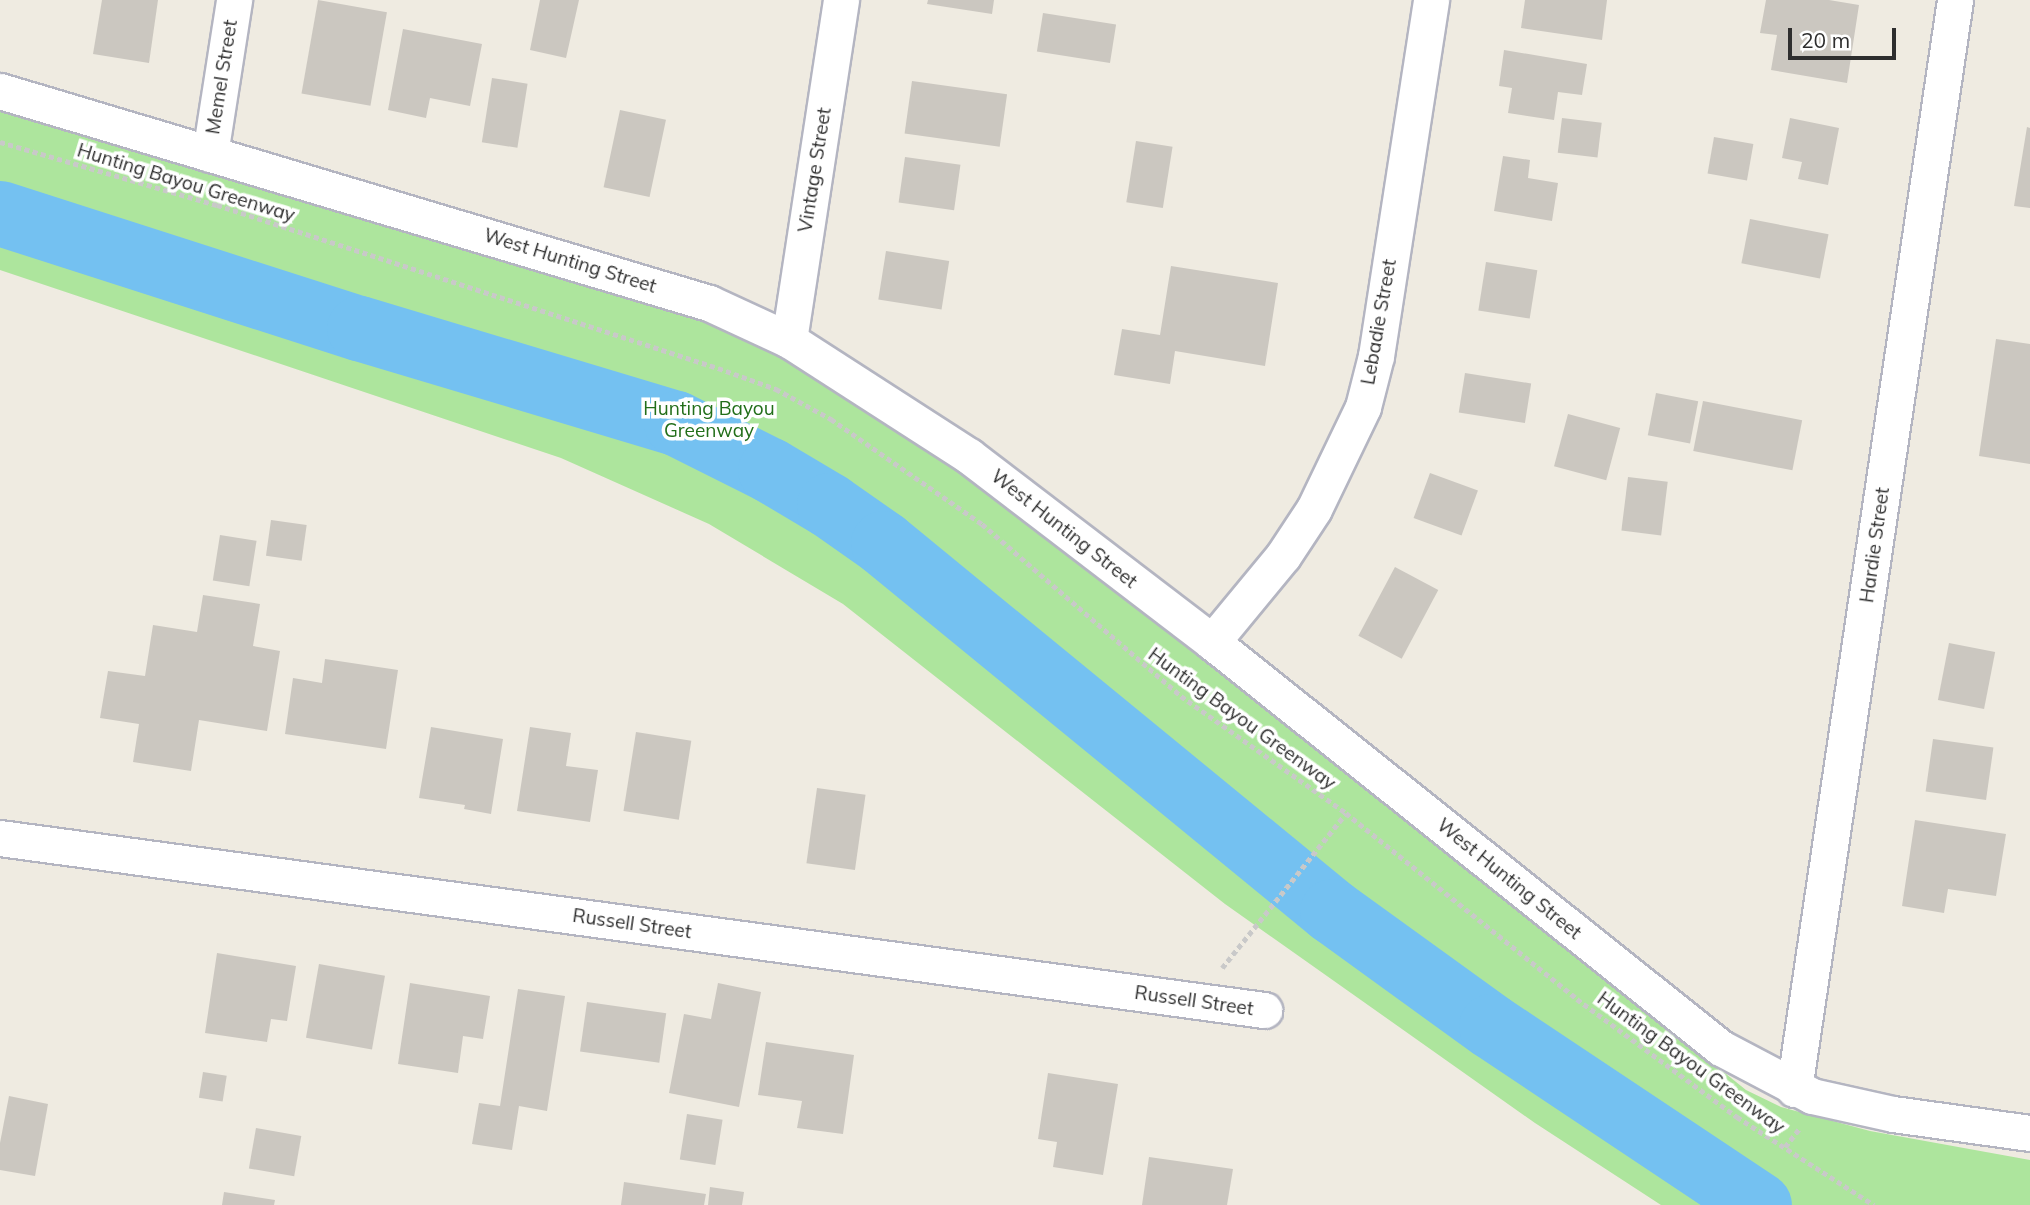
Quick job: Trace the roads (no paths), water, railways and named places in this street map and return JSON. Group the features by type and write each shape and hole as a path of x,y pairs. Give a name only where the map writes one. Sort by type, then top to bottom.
{"street":[{"name":"Memel Street","path":"210,154 234,0"},
{"name":"Vintage Street","path":"789,340 841,0"},
{"name":"Lebadie Street","path":"1212,642 1283,556 1314,509 1363,407 1376,356 1431,0"},
{"name":"Hardie Street","path":"1794,1089 1955,0"},
{"name":"West Hunting Street","path":"0,91 709,303 789,340 969,456 1212,642 1721,1048 1794,1089 1893,1114 2030,1133"},
{"name":"Russell Street","path":"0,838 1264,1010"}],"waterway":[{"path":"0,213 359,328 676,423 770,470 829,505 883,543 1332,911 1491,1026 1759,1205"}],"park label":[{"name":"Hunting Bayou Greenway","path":"709,420"}]}
